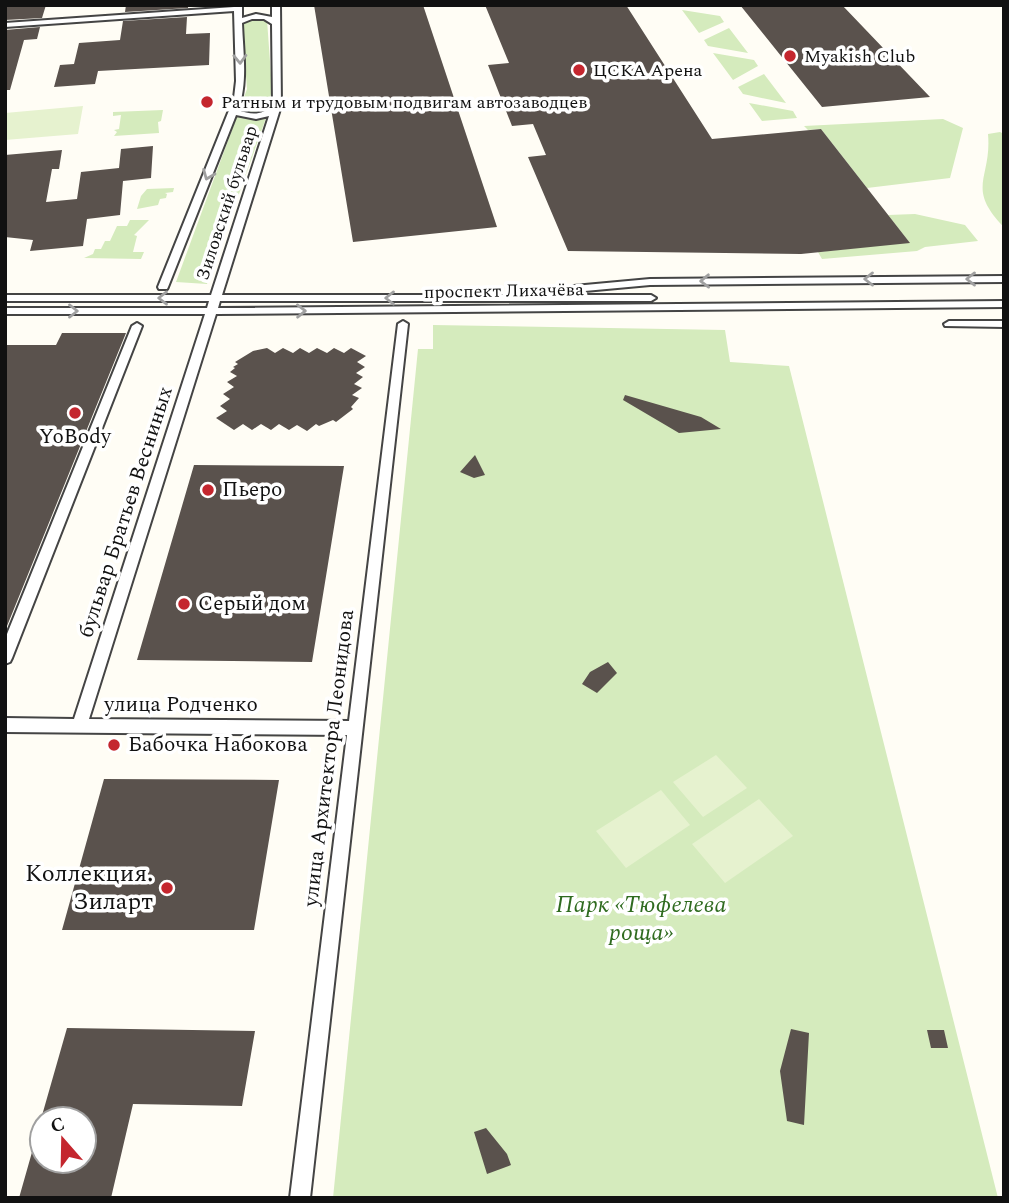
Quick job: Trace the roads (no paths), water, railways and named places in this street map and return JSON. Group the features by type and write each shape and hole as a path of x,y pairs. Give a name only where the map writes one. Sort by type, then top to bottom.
{"street":[{"name":"Зиловский бульвар","path":"213,305 277,106 276,5"},
{"name":"Зиловский бульвар","path":"163,287 233,111 240,81 238,7"},
{"path":"5,25 238,7"},
{"path":"237,23 260,16 275,22"},
{"name":"Зиловский бульвар","path":"233,111 250,119 271,114 277,106"},
{"path":"510,295 650,282 1004,279"},
{"name":"проспект Лихачёва","path":"5,311 213,305 926,300 1004,295"},
{"name":"проспект Лихачёва","path":"5,298 213,305"},
{"name":"проспект Лихачёва","path":"926,300 1004,304"},
{"name":"бульвар Братьев Весниных","path":"79,726 213,305"},
{"name":"улица Архитектора Леонидова","path":"300,1198 403,324"},
{"path":"949,324 1004,324"},
{"path":"5,658 137,326"},
{"name":"улица Родченко","path":"5,725 355,728"}],"place":[{"name":"Myakish Club","path":"790,56"},
{"name":"ЦСКА Арена","path":"579,70"},
{"name":"Ратным и трудовым подвигам автозаводцев","path":"207,102"},
{"name":"YoBody","path":"75,413"},
{"name":"Пьеро","path":"208,490"},
{"name":"Серый дом","path":"184,604"},
{"name":"Бабочка Набокова","path":"114,745"},
{"name":"Коллекция. Зиларт","path":"167,888"}],"park label":[{"name":"Парк «Тюфелева роща»","path":"641,919"}]}
